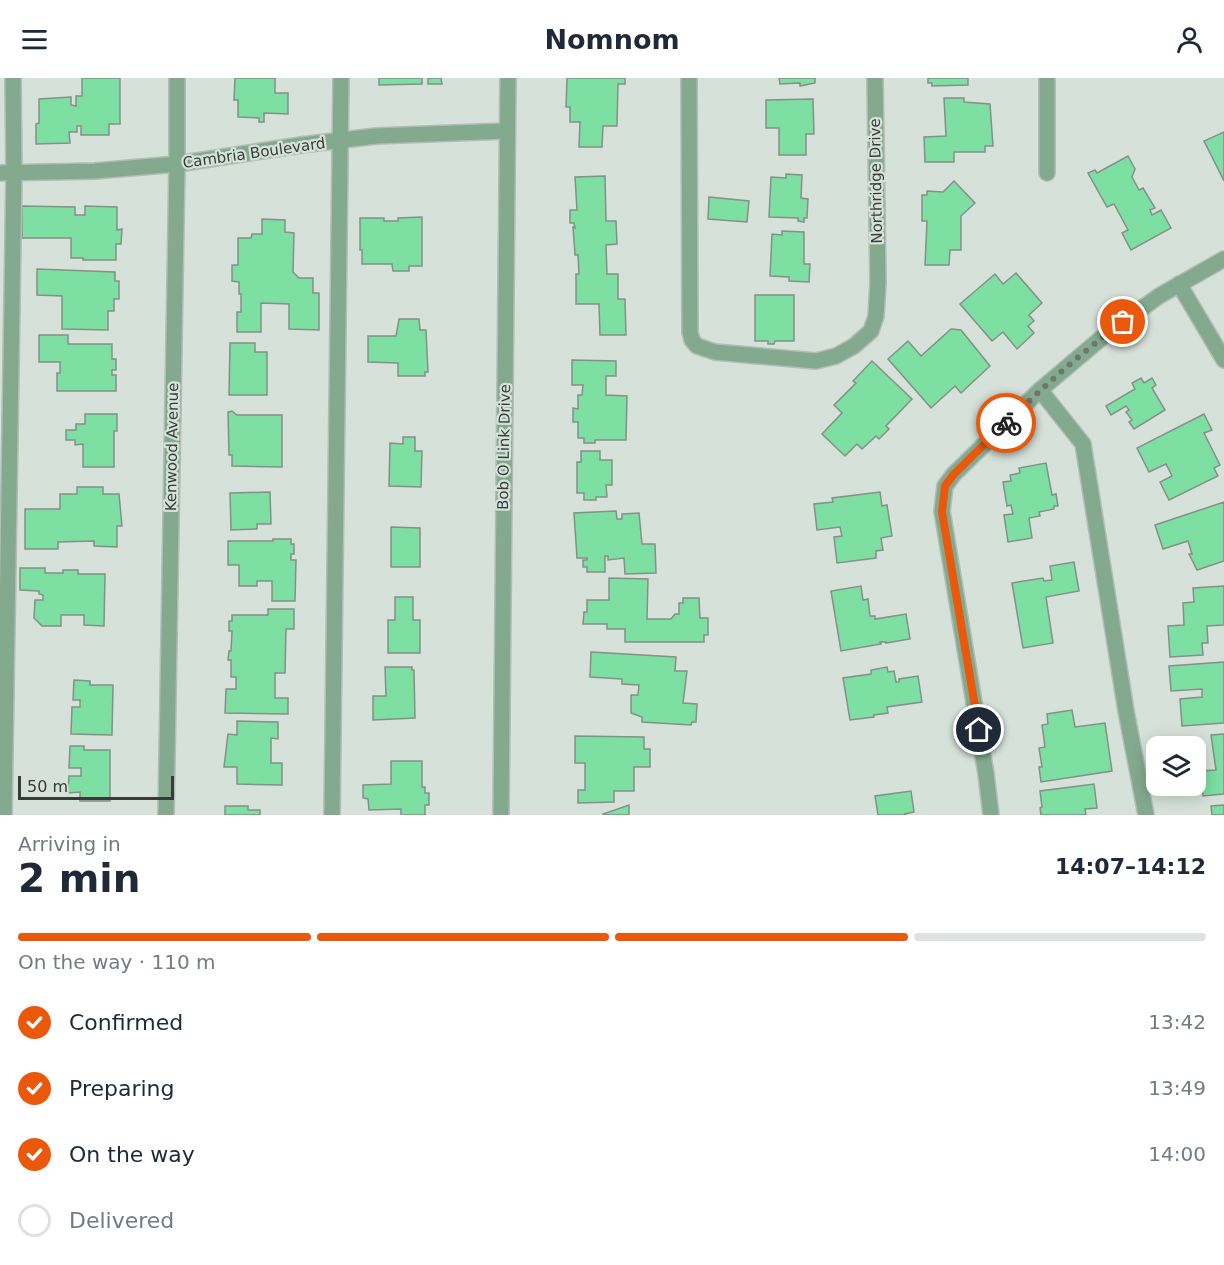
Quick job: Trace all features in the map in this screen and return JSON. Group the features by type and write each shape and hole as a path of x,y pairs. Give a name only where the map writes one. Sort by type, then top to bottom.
{"street":[{"path":"4,815 7,173 14,78"},
{"name":"Kenwood Avenue","path":"166,815 177,78"},
{"path":"332,815 341,78"},
{"name":"Bob O Link Drive","path":"501,815 508,78"},
{"name":"Northridge Drive","path":"689,78 690,332 692,340 697,346 715,352 816,361 836,356 854,346 871,331 876,316 878,284 875,78"},
{"path":"1047,78 1047,173"},
{"name":"Cambria Boulevard","path":"7,173 95,171 177,164 376,136 507,130"},
{"path":"991,815 942,512 945,486 954,474 1040,390 1105,335 1179,284 1224,259"},
{"path":"1179,284 1224,360"},
{"path":"1040,390 1083,444 1126,711 1146,815"}],"building":[{"path":"82,78 120,78 120,124 109,124 109,135 81,135 81,126 77,126 77,132 69,132 70,143 36,144 39,99 71,97 71,105 76,106 76,96 82,96"},
{"path":"235,78 275,78 275,93 288,93 288,114 264,113 264,122 259,122 259,118 238,117 238,100 234,100"},
{"path":"379,78 422,78 422,84 379,85"},
{"path":"428,78 441,78 442,84 428,84"},
{"path":"567,78 625,78 625,84 618,84 617,126 603,126 602,147 579,147 580,122 570,122 570,107 566,107"},
{"path":"779,78 815,78 815,83 800,86 800,83 780,84"},
{"path":"928,78 968,78 968,85 932,86 932,83 928,83"},
{"path":"944,98 964,98 964,102 990,104 993,146 985,146 985,152 954,152 954,162 925,162 924,137 946,136"},
{"path":"813,99 814,134 806,134 806,155 779,155 779,128 766,128 766,100"},
{"path":"1224,132 1224,181 1204,141"},
{"path":"1128,156 1135,169 1132,177 1139,190 1143,188 1155,208 1150,210 1152,215 1161,210 1171,228 1131,250 1122,233 1128,230 1114,204 1107,207 1088,173 1095,170 1097,173"},
{"path":"786,174 802,175 801,198 808,199 807,218 804,218 804,222 798,221 798,218 769,217 771,177 786,178"},
{"path":"605,176 606,221 616,221 617,244 606,245 607,274 618,274 618,299 625,299 626,335 600,335 599,304 576,304 578,255 575,255 574,223 570,223 570,210 577,210 575,177"},
{"path":"954,181 975,203 961,216 961,250 950,250 949,265 925,265 927,221 922,221 922,195 927,195 927,191 943,192"},
{"path":"709,197 749,201 747,222 708,219"},
{"path":"22,206 75,207 75,215 85,215 85,206 117,207 117,230 122,229 121,244 116,244 116,260 71,258 71,238 22,238"},
{"path":"422,217 422,266 409,266 409,271 393,271 392,264 362,264 360,218 384,218 384,221 398,221 398,218"},
{"path":"262,219 285,220 285,232 294,233 293,272 299,278 313,278 313,293 319,293 319,330 289,329 289,304 261,303 261,332 237,332 237,312 241,312 241,294 239,294 239,282 232,281 232,265 238,265 238,238 251,238 252,234 262,234"},
{"path":"782,231 804,232 804,264 810,264 809,282 789,281 789,277 770,276 772,234 782,235"},
{"path":"37,269 115,272 115,281 119,281 119,299 114,299 114,311 108,311 108,330 62,329 62,296 37,295"},
{"path":"1016,273 1042,303 1029,315 1034,321 1028,326 1034,333 1017,349 1003,332 992,341 960,304 995,274 1003,284"},
{"path":"755,295 794,295 794,341 775,341 774,344 768,344 768,341 755,341"},
{"path":"399,319 419,319 420,330 426,330 428,372 425,372 425,376 398,376 398,363 368,362 368,336 396,336"},
{"path":"951,329 961,330 990,366 961,393 955,386 931,408 888,359 908,341 921,356"},
{"path":"39,335 68,335 68,344 112,344 112,359 116,359 116,370 112,370 112,375 116,375 116,391 57,391 57,373 60,373 60,362 39,362"},
{"path":"230,343 255,343 255,352 267,352 267,395 229,395"},
{"path":"572,360 616,361 616,376 606,376 606,395 627,396 626,440 595,440 595,443 584,443 584,438 578,438 578,422 573,422 573,408 578,409 578,395 582,395 583,385 572,385"},
{"path":"872,361 912,399 886,426 889,429 879,439 876,436 862,449 857,444 845,456 822,434 842,413 834,405 856,383 853,381"},
{"path":"1141,378 1144,383 1152,378 1156,385 1152,388 1165,410 1134,429 1129,422 1132,420 1126,412 1129,410 1126,406 1111,415 1106,406 1135,389 1132,383"},
{"path":"232,411 237,415 282,415 282,467 232,466 232,455 229,455 228,412"},
{"path":"85,414 117,414 117,431 114,431 114,467 83,467 83,444 75,445 75,440 66,440 66,430 76,430 76,424 85,424"},
{"path":"1204,414 1212,430 1204,433 1220,465 1214,468 1218,476 1169,500 1160,482 1172,476 1166,464 1149,472 1137,448"},
{"path":"403,437 415,437 415,451 422,451 421,487 389,486 390,443 403,444"},
{"path":"581,451 600,451 600,460 612,460 612,485 606,485 607,497 584,500 584,493 577,493 577,462 581,462"},
{"path":"1046,463 1052,495 1056,494 1058,506 1039,512 1040,516 1029,518 1032,538 1008,542 1004,515 1013,514 1011,505 1007,506 1003,482 1011,481 1010,475 1020,473 1019,468"},
{"path":"77,487 103,487 103,494 119,494 122,526 117,526 117,547 94,546 94,541 58,542 58,549 25,549 25,509 60,509 60,494 77,494"},
{"path":"270,492 271,524 257,524 257,529 231,530 230,493"},
{"path":"880,492 882,506 887,505 892,536 881,538 883,550 876,551 876,558 837,563 834,537 842,536 840,527 817,530 814,504 833,502 832,498"},
{"path":"1224,502 1224,561 1197,570 1189,554 1192,554 1188,541 1163,549 1155,525"},
{"path":"616,511 617,519 622,519 622,514 639,513 642,544 655,544 656,573 625,574 624,558 608,560 608,556 605,556 605,572 587,572 587,567 583,567 583,560 587,558 577,558 574,513"},
{"path":"391,527 420,528 420,567 391,567"},
{"path":"273,539 291,539 291,544 294,544 294,554 291,554 291,560 296,560 295,601 272,601 272,581 257,581 257,586 239,586 239,565 228,565 228,541 273,541"},
{"path":"1074,562 1079,591 1046,597 1053,643 1023,648 1012,583 1043,578 1044,581 1052,580 1050,566"},
{"path":"20,568 45,568 45,573 78,570 78,574 105,574 104,626 84,625 84,615 61,615 61,626 42,626 34,618 35,600 43,600 43,595 39,594 39,591 20,590"},
{"path":"609,578 648,579 647,619 671,619 675,614 679,614 679,603 683,603 683,598 699,598 700,618 708,618 708,635 704,635 704,642 625,642 625,629 607,629 607,624 583,624 584,612 587,612 587,600 609,600"},
{"path":"861,586 863,600 868,599 870,616 875,616 875,619 906,614 910,639 880,642 881,644 841,651 831,591"},
{"path":"1224,586 1224,625 1207,626 1208,643 1202,643 1203,655 1170,657 1168,626 1184,625 1183,603 1194,602 1193,588"},
{"path":"395,597 413,597 413,620 420,620 420,653 388,653 388,620 395,620"},
{"path":"268,609 294,609 294,629 286,629 285,673 275,673 275,698 288,698 288,714 225,713 226,689 236,689 236,677 231,677 231,660 228,660 232,631 229,631 229,621 232,621 232,615 268,615"},
{"path":"591,652 676,657 675,671 687,671 683,703 697,704 696,722 692,722 691,725 642,722 642,717 631,713 631,695 638,695 639,685 622,684 622,679 590,677"},
{"path":"1224,662 1224,723 1182,726 1180,699 1202,697 1202,689 1171,691 1169,666"},
{"path":"385,667 412,667 414,670 415,718 373,720 373,696 386,696"},
{"path":"887,667 888,672 894,671 896,682 899,682 899,679 918,676 922,702 887,707 888,713 850,720 843,678 871,674 871,670"},
{"path":"74,680 90,681 90,685 113,685 112,735 71,734 72,707 80,707 80,700 73,700"},
{"path":"1072,710 1075,727 1105,723 1112,771 1041,782 1039,767 1042,767 1039,748 1045,747 1042,725 1048,724 1047,714"},
{"path":"237,721 278,722 278,739 271,738 271,763 282,763 282,785 237,784 237,767 224,767 228,734 237,735"},
{"path":"1224,734 1224,794 1206,796 1206,771 1216,770 1211,735"},
{"path":"575,736 644,737 644,749 650,749 650,767 634,767 634,791 614,791 614,802 578,803 578,790 585,790 585,763 575,763"},
{"path":"70,746 84,746 84,750 110,750 110,801 80,801 80,792 68,793 69,776 81,776 81,768 69,768"},
{"path":"391,761 422,761 422,787 425,787 425,793 429,793 429,805 425,805 425,815 401,815 401,809 369,810 368,799 363,798 363,785 391,784"},
{"path":"1094,784 1097,808 1085,809 1086,815 1041,815 1040,791"},
{"path":"911,791 914,812 906,815 878,815 875,796"},
{"path":"629,805 629,815 603,815 603,814"},
{"path":"1224,805 1224,815 1212,815 1211,806"},
{"path":"225,806 248,806 248,810 260,810 260,815 225,815"}],"way so far":[{"path":"1006,423 1040,390 1123,322"}],"route":[{"path":"979,730 942,512 945,486 954,474 1006,423"}]}
